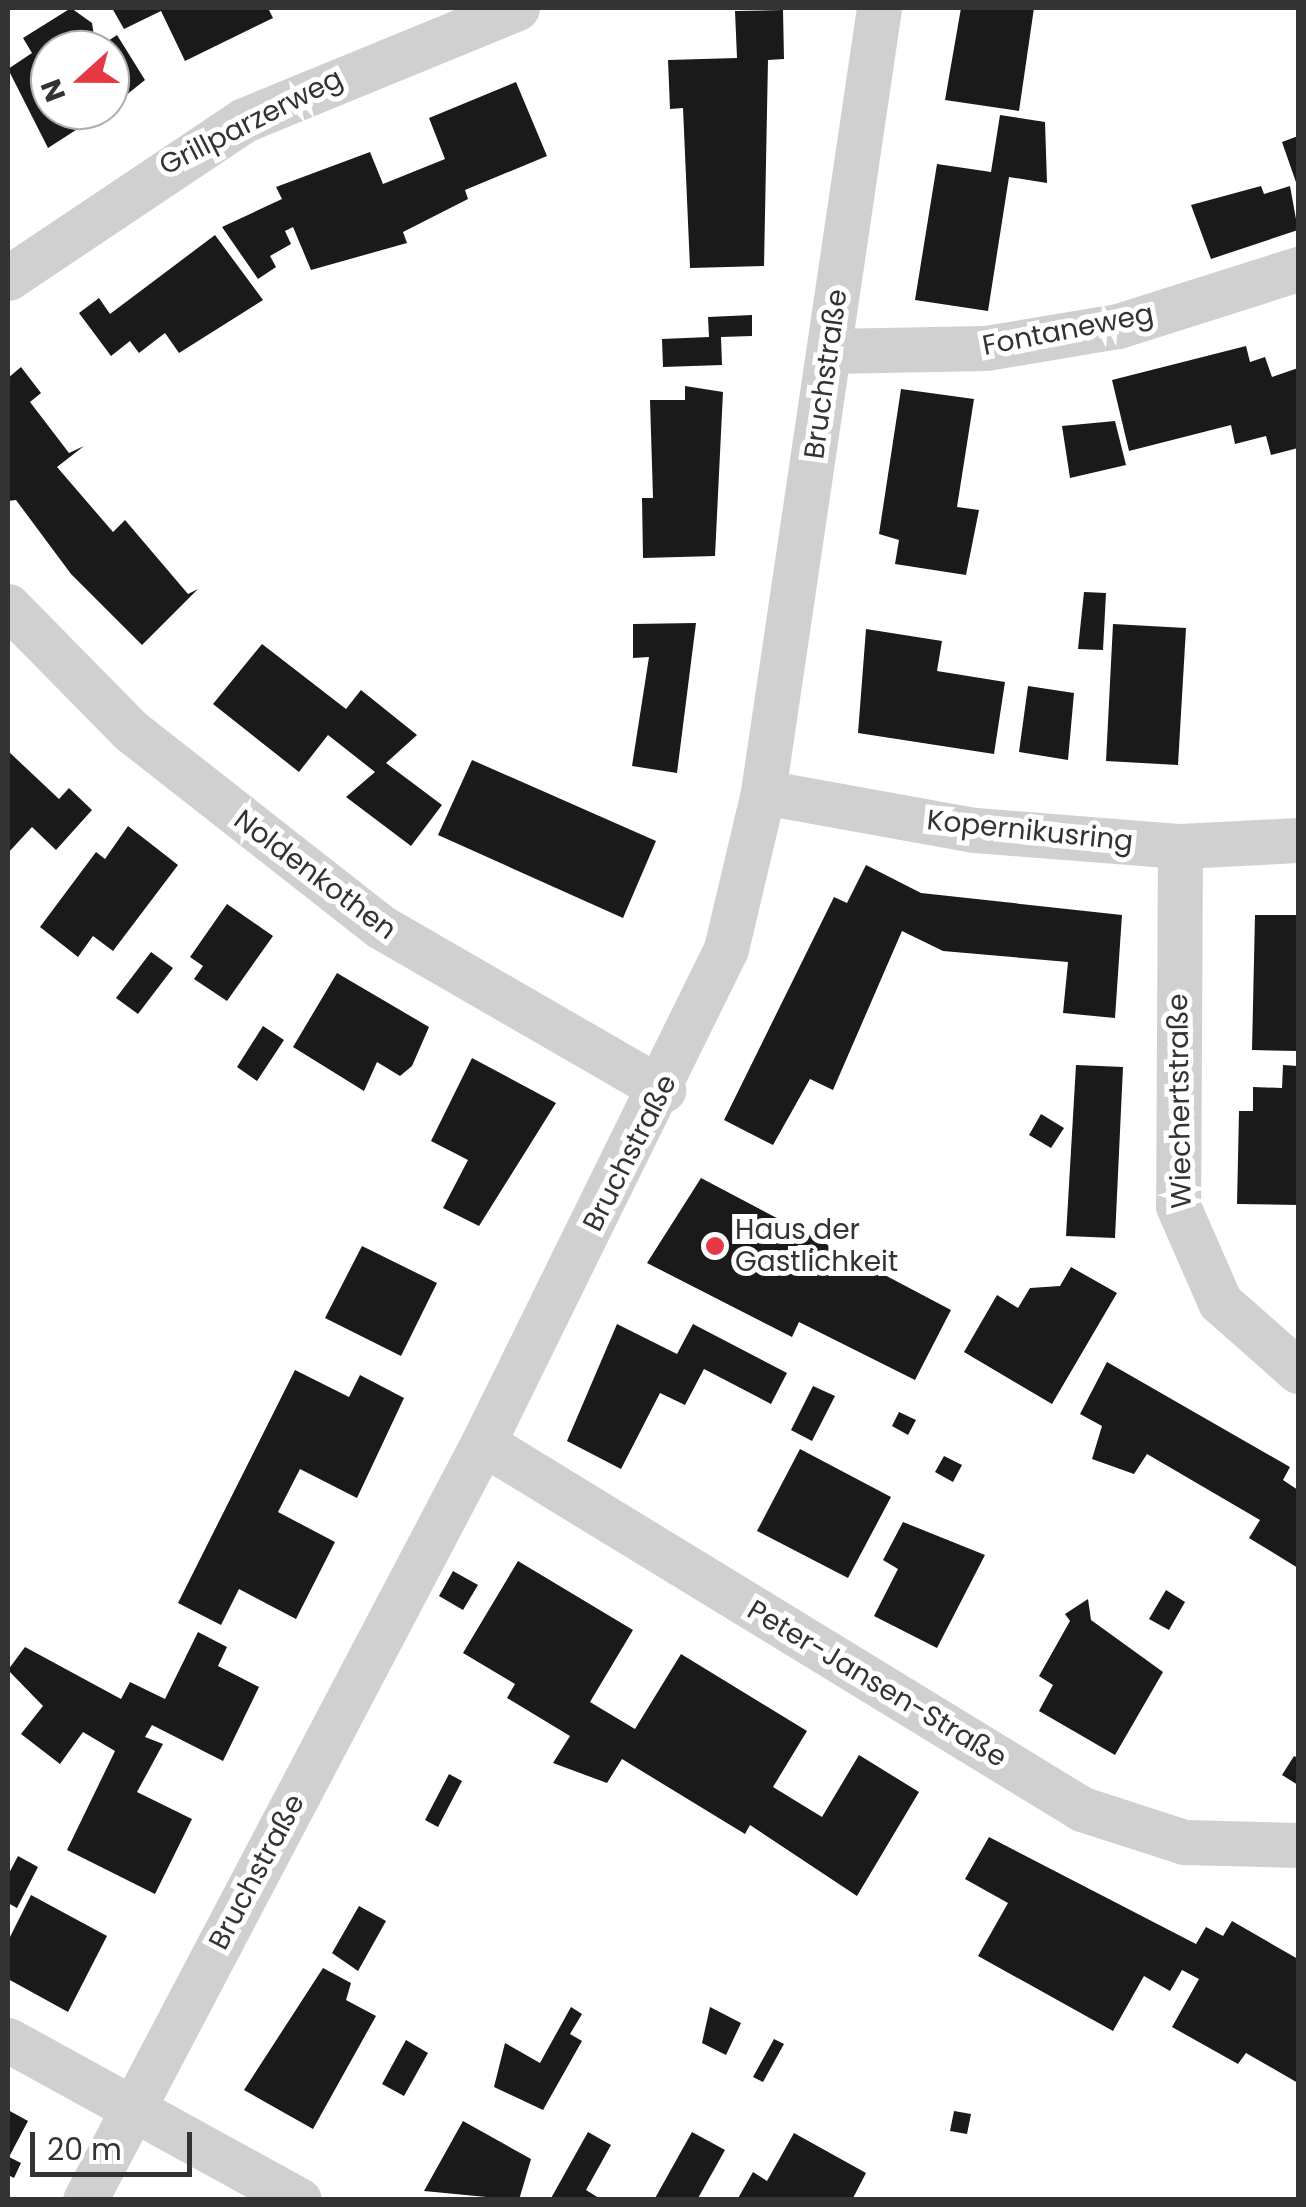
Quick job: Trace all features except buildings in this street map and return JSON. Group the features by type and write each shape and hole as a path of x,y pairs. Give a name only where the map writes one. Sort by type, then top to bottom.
{"street":[{"name":"Grillparzerweg","path":"8,278 244,120 517,8"},
{"name":"Bruchstraße","path":"85,2200 664,1090 726,948 763,792 879,8"},
{"name":"Fontaneweg","path":"830,351 986,348 1118,326 1298,269"},
{"name":"Noldenkothen","path":"8,606 131,731 380,928 664,1090"},
{"name":"Kopernikusring","path":"763,792 975,830 1180,846 1283,841"},
{"name":"Wiechertstraße","path":"1180,846 1178,1206 1220,1302 1298,1371"},
{"name":"Peter-Jansen-Straße","path":"483,1443 1082,1809 1184,1842 1298,1844"},
{"path":"8,2040 299,2200"}],"place":[{"name":"Haus der Gastlichkeit","path":"715,1246"}]}
